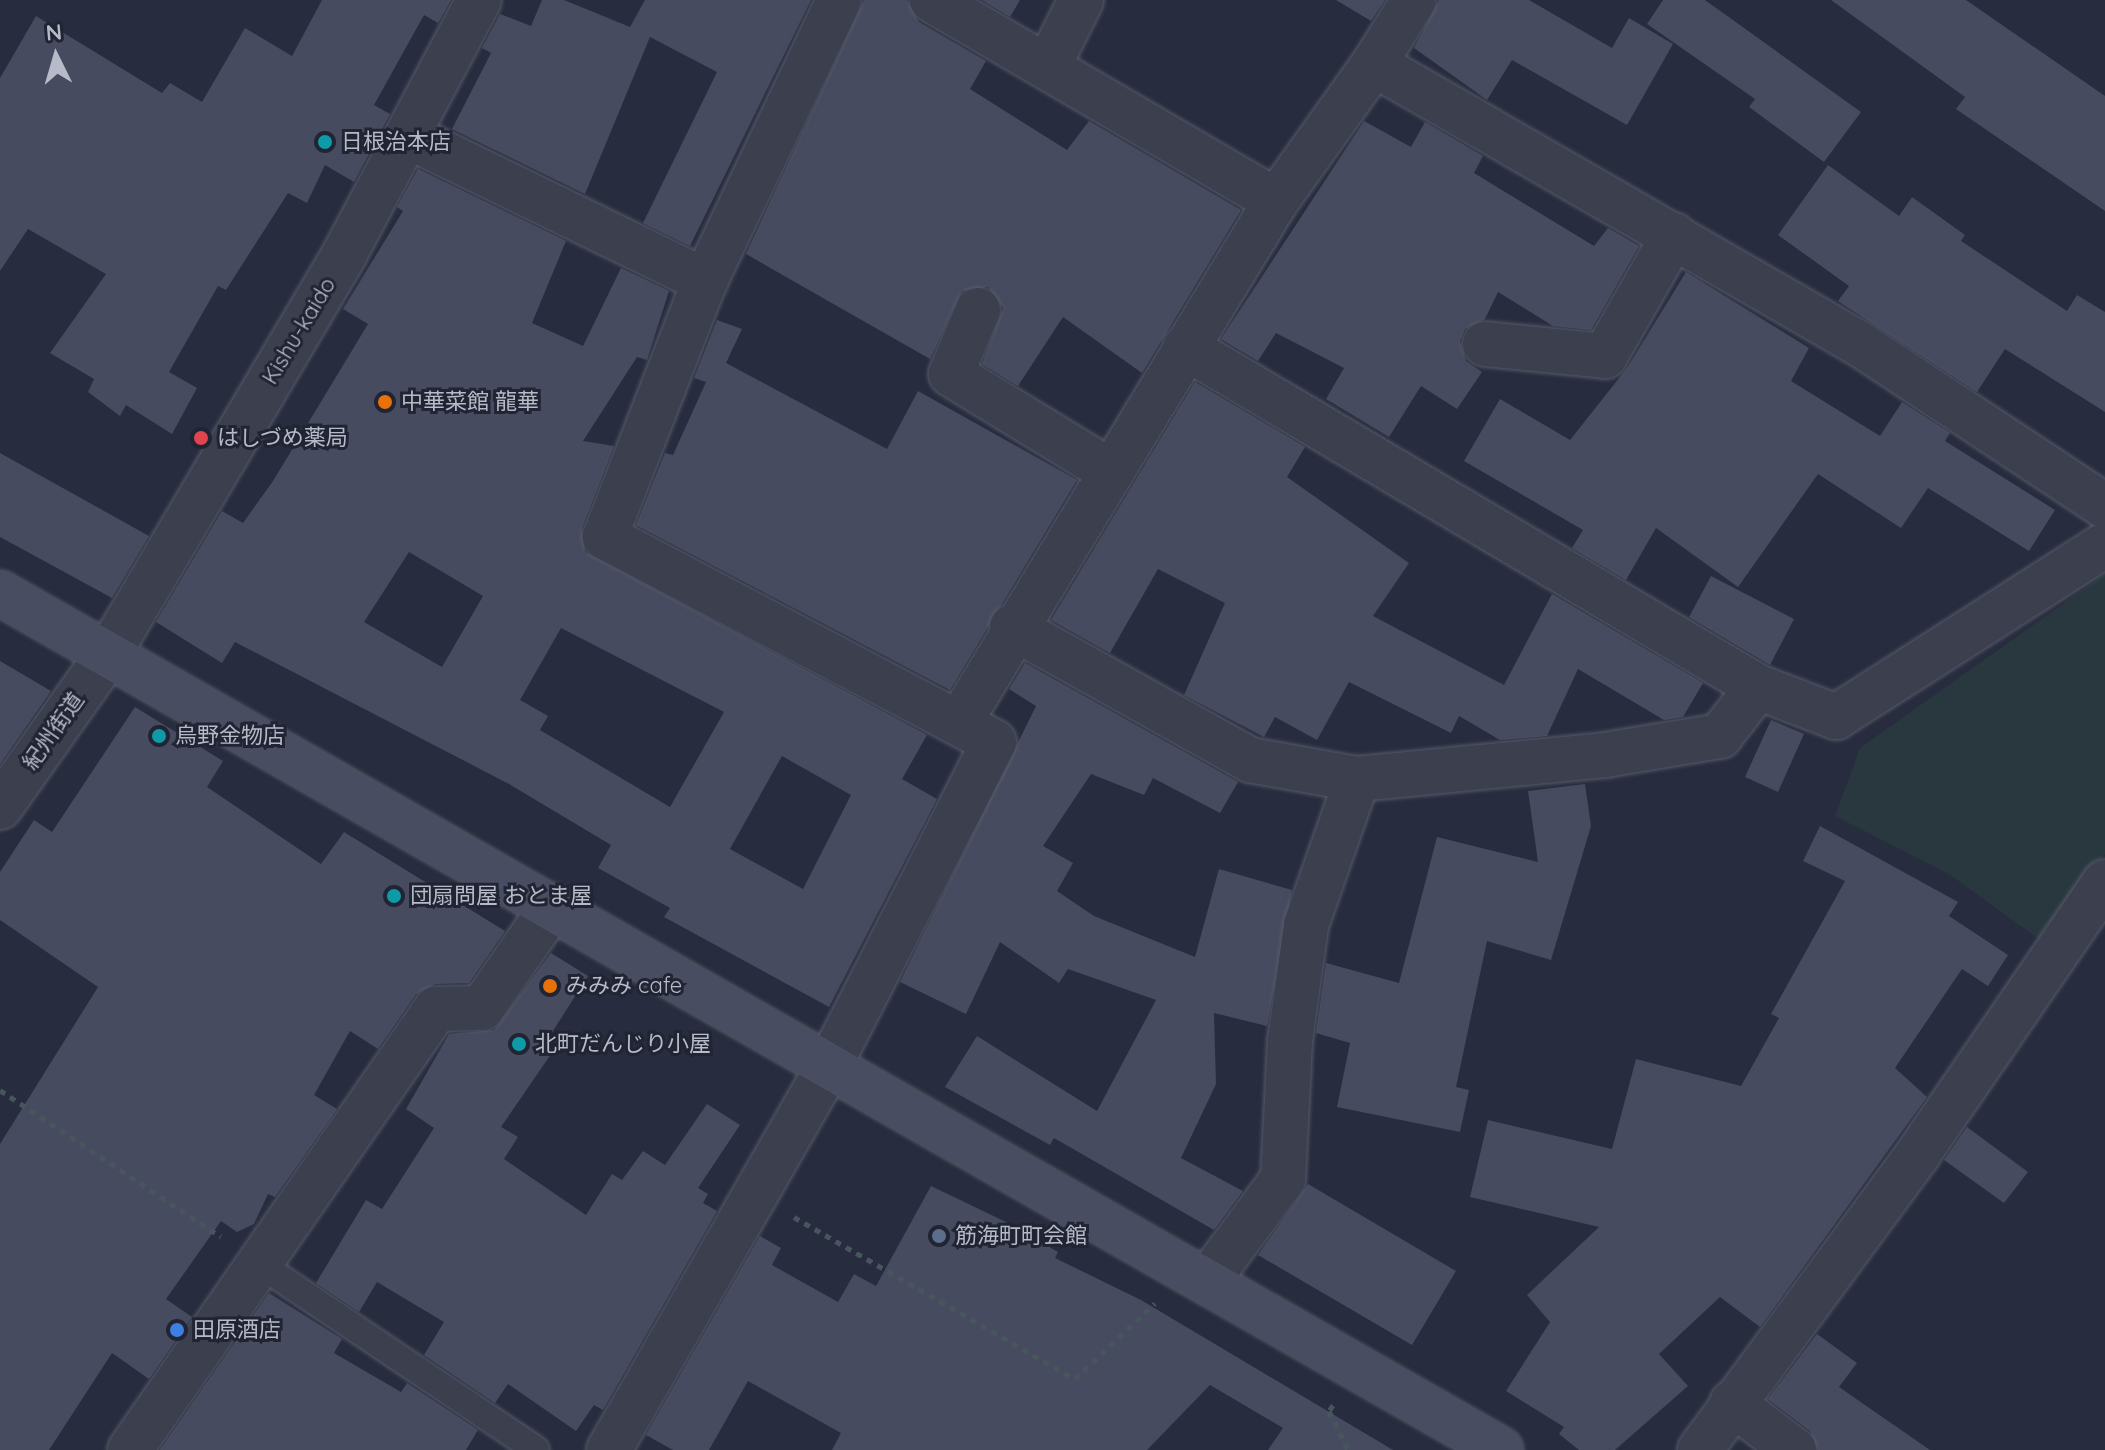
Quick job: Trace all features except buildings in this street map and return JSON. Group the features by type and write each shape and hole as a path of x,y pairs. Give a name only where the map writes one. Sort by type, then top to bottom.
{"street":[{"name":"Kishu-kaido","path":"107,656 408,136 479,0"},
{"path":"617,1448 830,1064 994,742 605,537 705,281 839,0"},
{"path":"932,0 1276,201"},
{"path":"1048,66 1081,0"},
{"path":"959,723 1012,627 1276,201 1374,64 1414,0"},
{"path":"1374,64 1860,344 2105,506"},
{"path":"408,136 705,281"},
{"path":"1485,344 1605,356 1674,235"},
{"path":"978,310 951,374 1110,471"},
{"path":"1185,347 1758,687 1836,717 2105,545"},
{"path":"0,593 1200,1274 1501,1450"},
{"path":"1012,627 1250,760 1357,779 1605,755 1720,736 1758,687"},
{"name":"紀州街道","path":"0,807 107,656"},
{"path":"1200,1274 1283,1179 1290,1041 1306,925 1357,779"},
{"path":"1700,1450 1918,1154 2105,882"},
{"path":"130,1450 436,1009 482,1008 553,906"},
{"path":"1732,1403 1794,1450"}],"lane":[{"path":"261,1265 536,1450"}],"path":[{"path":"0,1090 261,1265"},
{"path":"755,1195 1075,1379 1200,1274"}],"shaded area":[{"path":"2105,574 2105,854 2043,942 1949,874 1835,816 1860,748"}],"place":[{"name":"日根治本店","path":"325,142"},
{"name":"中華菜館 龍華","path":"385,402"},
{"name":"はしづめ薬局","path":"201,438"},
{"name":"烏野金物店","path":"159,736"},
{"name":"団扇問屋 おとま屋","path":"394,896"},
{"name":"みみみ cafe","path":"550,986"},
{"name":"北町だんじり小屋","path":"519,1044"},
{"name":"筋海町町会館","path":"939,1236"},
{"name":"田原酒店","path":"177,1330"}]}
